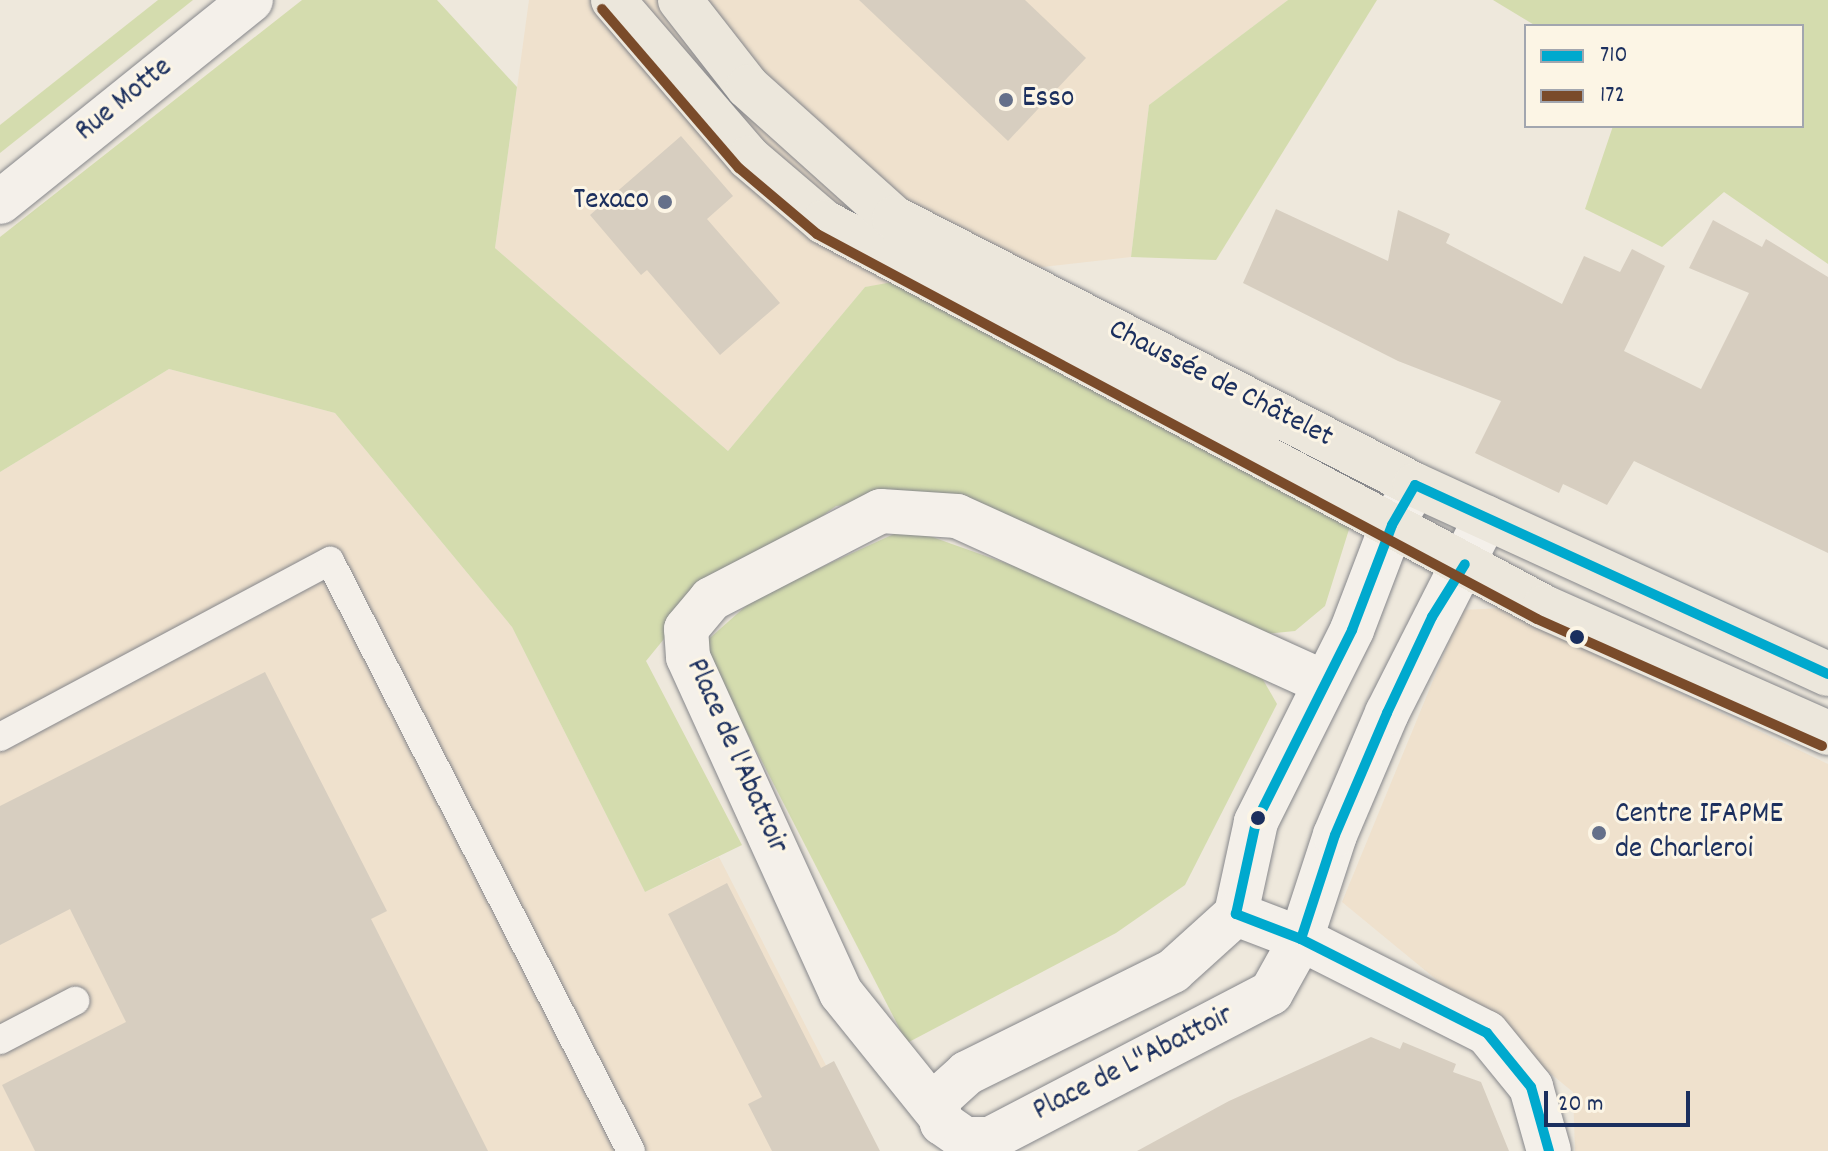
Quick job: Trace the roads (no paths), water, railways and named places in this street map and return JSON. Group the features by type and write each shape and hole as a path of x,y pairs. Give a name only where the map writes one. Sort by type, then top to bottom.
{"main road":[{"name":"Chaussée de Châtelet","path":"613,0 749,158 824,222 1544,607 1828,733"},
{"name":"Chaussée de Châtelet","path":"680,0 748,87 894,218 1415,485 1828,674"}],"street":[{"name":"Rue Motte","path":"0,202 251,0"},
{"path":"940,1116 936,1101 967,1073 1173,971 1236,914 1256,822 1325,683 1392,525 1415,485"},
{"name":"Place de l'Abattoir","path":"940,1116 841,993 688,657 686,629 711,599 881,511 957,516 1325,683"},
{"name":"Place de L\"Abattoir","path":"940,1116 965,1139 990,1139 1271,993 1301,939 1335,835 1387,713 1432,617 1465,564 1486,518"},
{"path":"1236,914 1301,939 1487,1033 1531,1087 1549,1151"}],"lane":[{"path":"0,737 330,561 631,1151"},
{"path":"0,1040 75,1001"}],"place":[{"name":"Esso","path":"1006,100"},
{"name":"Texaco","path":"665,202"},
{"name":"Centre IFAPME de Charleroi","path":"1599,833"}]}
